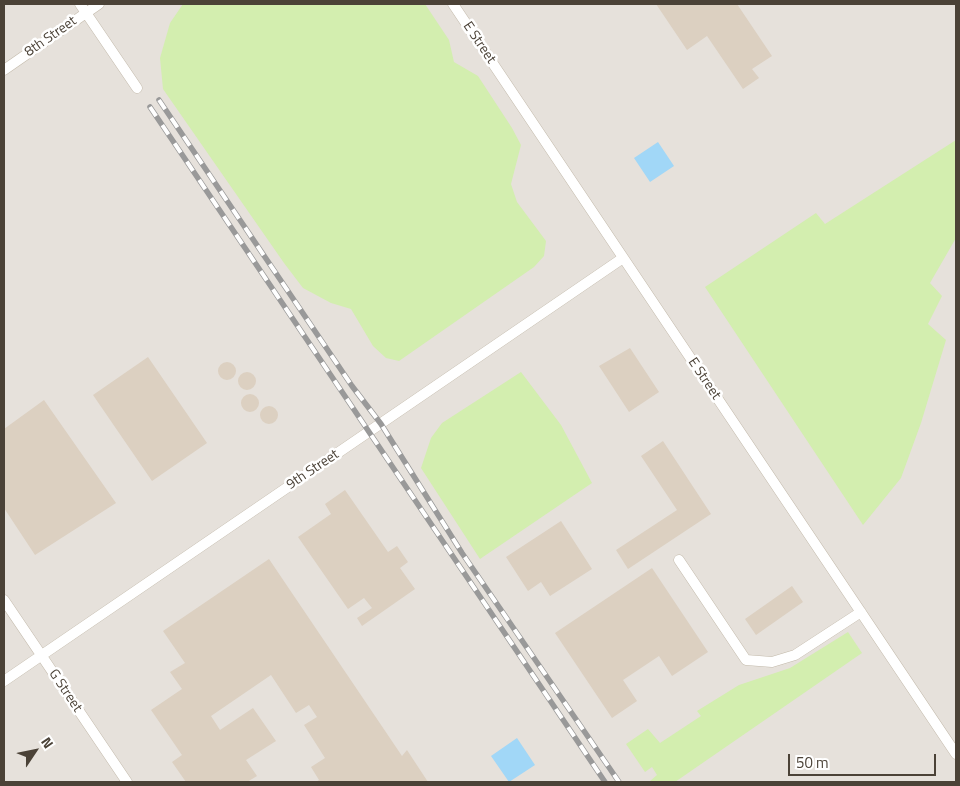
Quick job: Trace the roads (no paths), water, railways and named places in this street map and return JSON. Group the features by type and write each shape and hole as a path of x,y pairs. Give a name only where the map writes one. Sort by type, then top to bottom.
{"lane":[{"name":"8th Street","path":"4,70 83,8 99,4"},
{"name":"E Street","path":"453,4 956,754"},
{"path":"83,8 137,88"},
{"name":"9th Street","path":"4,681 623,258"},
{"path":"679,560 746,660 772,662 795,655 861,612"},
{"name":"G Street","path":"4,600 127,782"}],"water":[{"path":"658,142 674,166 650,182 634,158"},
{"path":"517,738 535,765 509,782 491,756"}],"railway":[{"path":"159,100 352,386 381,424 462,553 619,782"},
{"path":"150,107 605,782"}]}
